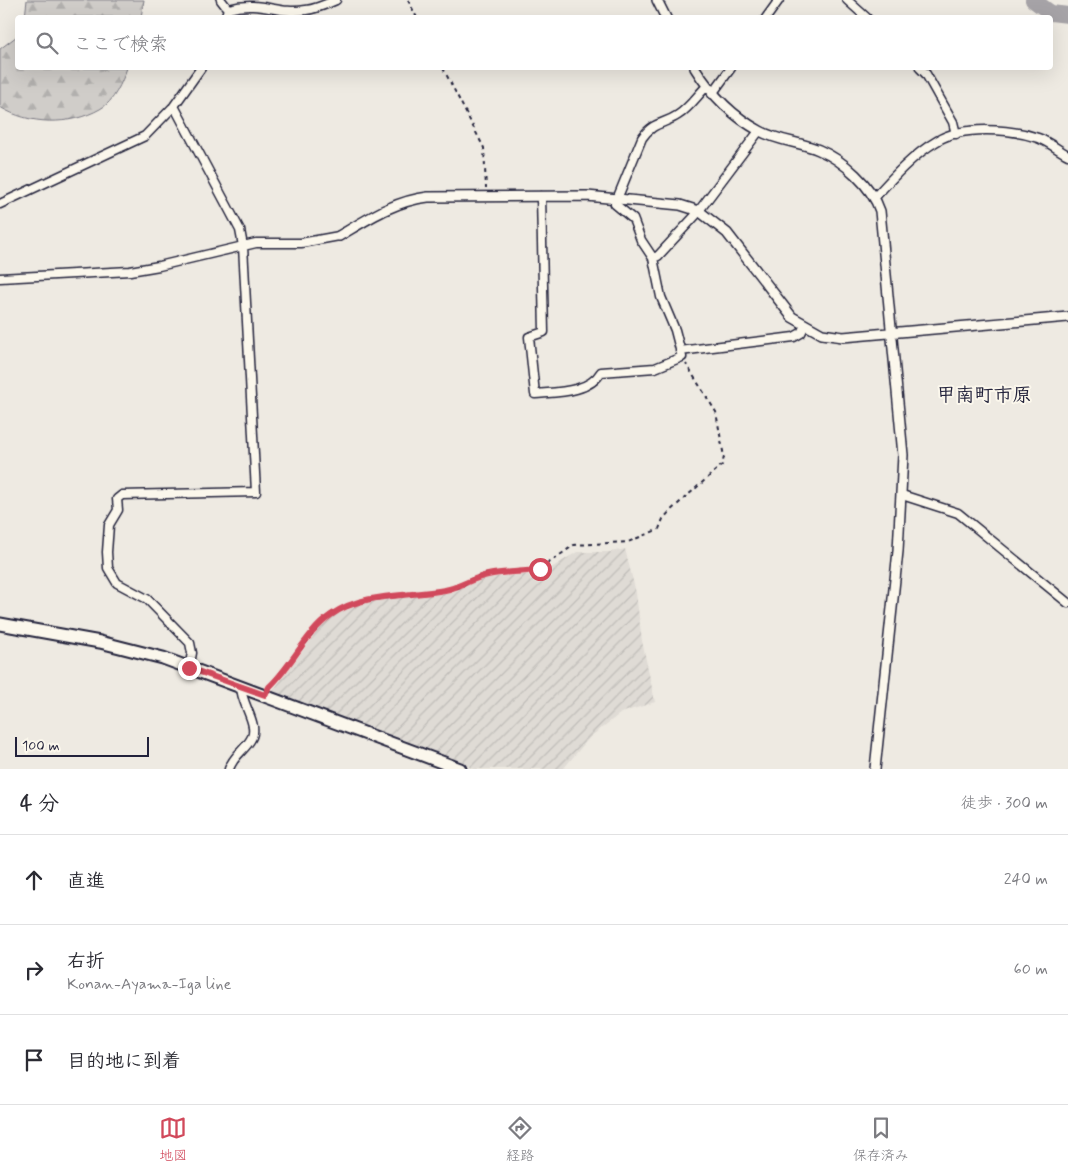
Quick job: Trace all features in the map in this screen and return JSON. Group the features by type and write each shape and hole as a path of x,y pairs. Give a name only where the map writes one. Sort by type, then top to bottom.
{"main road":[{"path":"0,624 100,642 163,658 455,768"}],"street":[{"path":"221,0 228,9"},
{"path":"226,15 228,9 242,3 258,3 305,11 336,0"},
{"path":"657,0 664,15"},
{"path":"768,15 779,0"},
{"path":"847,0 864,15"},
{"path":"0,204 145,136 174,106 200,70"},
{"path":"696,70 709,90 732,112 759,131 772,137 820,150 839,162 875,197 882,229 903,455 902,495 874,769"},
{"path":"681,354 675,330 661,297 653,258 641,240 633,220 615,204 642,138 648,129 676,116 709,90 729,70"},
{"path":"922,70 953,122 956,134"},
{"path":"174,106 240,230 243,246 256,492 122,495 117,499 118,510 109,525 106,552 108,568 117,583 147,599 190,643 192,653 189,668"},
{"path":"875,197 894,176 919,154 938,140 956,134 997,130 1018,132 1040,139 1068,155"},
{"path":"653,258 658,256 699,211 759,131"},
{"path":"541,196 544,332 528,337 535,394 574,390 599,376 601,372 664,367 681,354 794,337 801,333 805,326"},
{"path":"0,278 130,271 256,243 302,243 339,236 390,206 408,200 587,196 680,205 699,211 727,233 776,299 792,317 822,334 843,337 1068,316"},
{"path":"902,495 958,513 1068,603"},
{"path":"229,769 233,758 252,736 253,726 241,696 241,688"}],"path":[{"path":"408,0 416,15"},
{"path":"444,70 484,148 486,198"},
{"path":"265,695 269,687 322,622 333,613 361,601 460,587 470,580 488,574 540,569 560,553 574,545 628,542 660,529 663,519 722,465 724,457 716,412 681,354"}],"shaded area":[{"path":"625,549 636,593 642,641 655,702 621,713 590,737 563,769 475,769 272,692 325,621 334,614 364,602 452,592 484,578 543,573 577,552 611,552"}],"green space":[{"path":"27,0 144,0 141,15 25,15"},
{"path":"15,38 15,70 126,70 113,97 100,109 88,115 63,121 36,120 11,113 0,107 0,49"}],"waterway":[{"path":"1033,0 1051,13 1068,15"}],"district":[{"name":"甲南町市原","path":"984,394"}],"route":[{"path":"189,668 265,695 269,687 278,679 322,622 333,613 361,601 460,587 470,580 488,574 540,569"}]}
